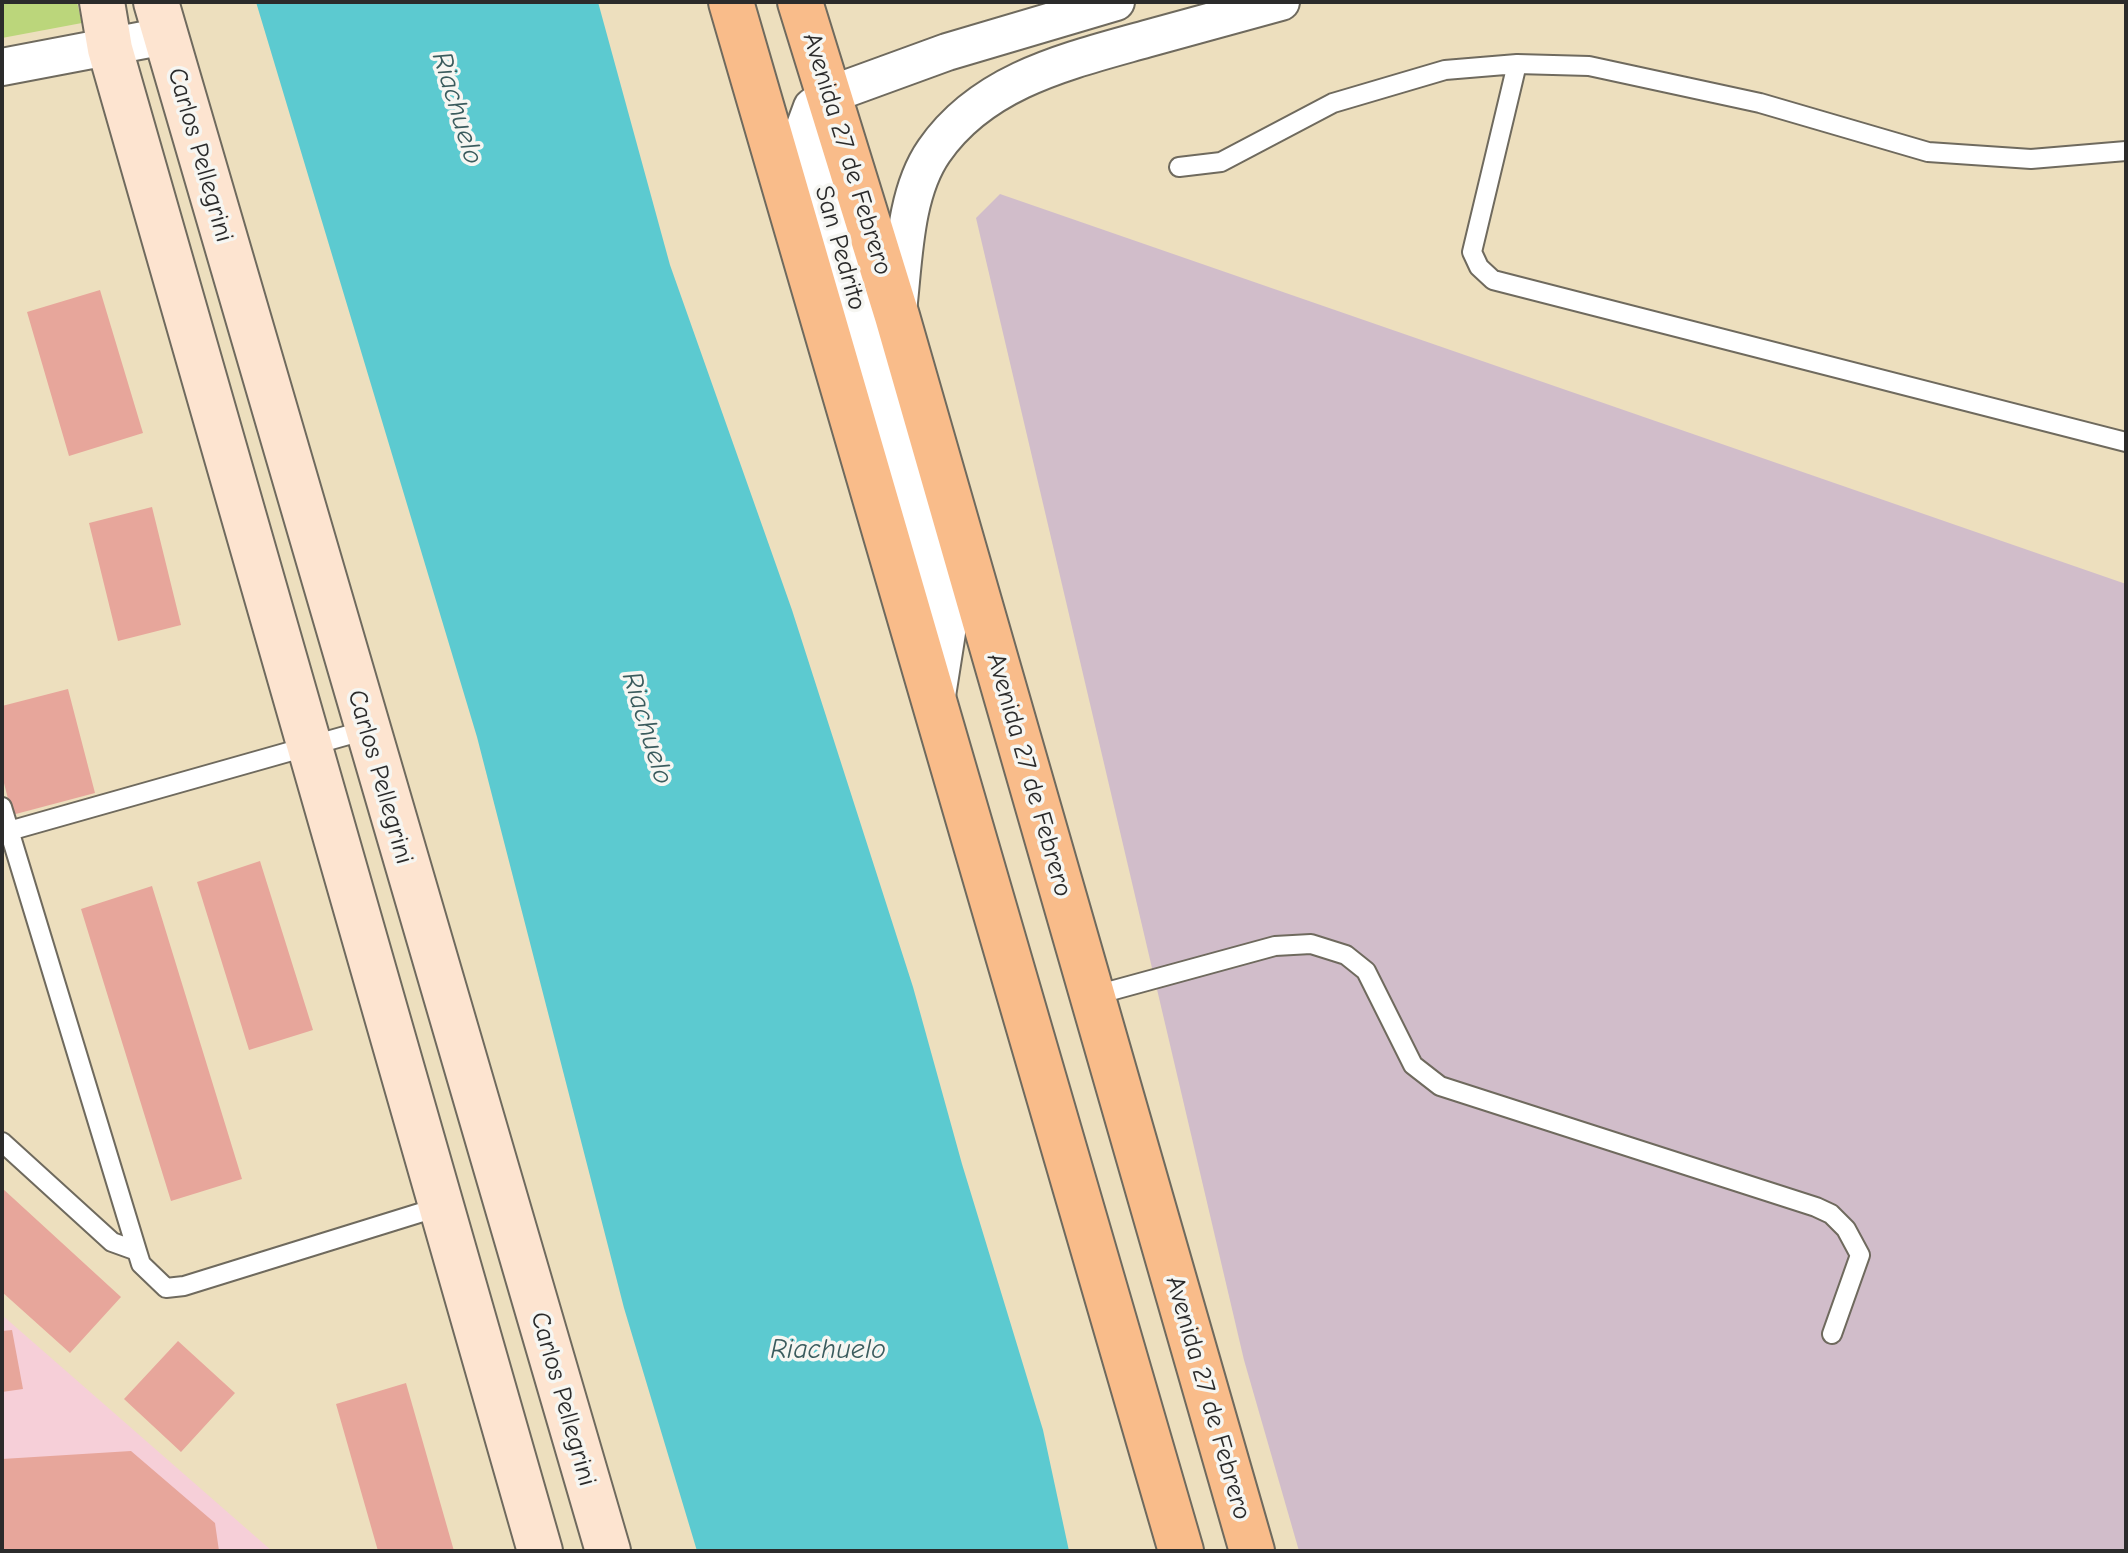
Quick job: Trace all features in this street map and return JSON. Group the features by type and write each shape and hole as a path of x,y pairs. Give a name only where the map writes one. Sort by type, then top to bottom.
{"main road":[{"path":"102,2 110,49 540,1551"},
{"path":"731,2 1181,1551"},
{"name":"Avenida 27 de Febrero","path":"800,2 897,316 1252,1551"},
{"name":"Carlos Pellegrini","path":"161,19 608,1551"}],"street":[{"path":"829,95 947,52 1116,2"},
{"name":"San Pedrito","path":"897,316 917,189 933,151 967,116 1005,87 1051,66 1281,2"},
{"path":"2,67 110,49 161,19"},
{"name":"San Pedrito","path":"829,95 812,107 805,126 948,626 936,702"}],"lane":[{"path":"1179,167 1221,162 1333,103 1445,70 1517,64 1589,66 1760,103 1928,152 2031,159 2126,151"},
{"path":"1517,64 1472,252 1479,267 1493,280 2126,442"},
{"path":"9,831 366,730"},
{"path":"2,807 137,1251 153,1278 166,1288 184,1286 442,1206"},
{"path":"1092,996 1275,946 1311,944 1346,955 1366,971 1413,1065 1440,1086 1556,1125 1749,1182 1831,1214 1846,1229 1860,1255 1832,1334"},
{"path":"2,1142 103,1235 137,1251"}],"shaded area":[{"path":"1000,194 2126,584 2126,1551 1299,1551 1244,1360 976,218"},
{"path":"2,1315 272,1551 2,1551"}],"green space":[{"path":"2,2 77,2 82,23 2,38"}],"water":[{"name":"Riachuelo","path":"256,2 598,2 670,265 792,610 913,987 962,1164 1043,1430 1069,1551 697,1551 624,1308 477,737"}],"building":[{"path":"100,290 143,433 69,456 27,312"},
{"path":"152,507 181,625 118,641 89,523"},
{"path":"68,689 95,793 12,815 2,775 2,706"},
{"path":"260,861 313,1030 249,1050 197,882"},
{"path":"152,886 242,1179 171,1201 81,909"},
{"path":"2,1188 121,1297 70,1353 2,1292"},
{"path":"12,1330 23,1389 2,1392 2,1331"},
{"path":"178,1341 235,1393 181,1452 124,1399"},
{"path":"406,1383 454,1551 378,1551 336,1404"},
{"path":"131,1451 215,1523 219,1551 2,1551 2,1459"}]}
